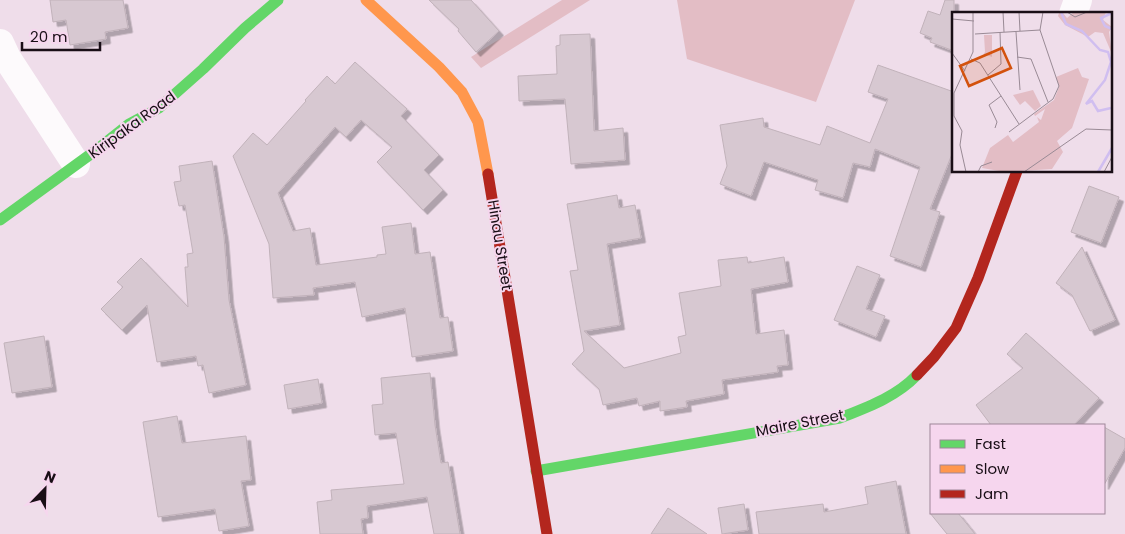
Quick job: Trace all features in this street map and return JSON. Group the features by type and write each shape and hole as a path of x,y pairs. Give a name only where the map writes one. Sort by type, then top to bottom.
{"street":[{"name":"Kiripaka Road","path":"0,220 96,151 129,124 159,108 278,0"},
{"name":"Hinau Street","path":"366,0 439,67 462,92 478,122 487,164 547,534"},
{"path":"1074,12 1078,0"},
{"path":"0,43 7,58 76,164"},
{"name":"Maire Street","path":"536,471 840,418 876,404 908,384 934,357 956,328 978,278 1017,172"}],"shaded area":[{"path":"562,0 590,0 481,68 471,57"},
{"path":"677,0 855,0 816,102 687,59"}],"building":[{"path":"50,0 123,0 128,28 105,32 106,39 70,45 66,20 53,22"},
{"path":"429,0 471,0 499,31 476,52 458,31 459,29"},
{"path":"945,0 954,0 954,12 952,12 952,50 930,42 932,38 920,33 928,11 940,15"},
{"path":"590,34 594,131 623,128 625,160 571,164 565,99 519,101 518,76 557,74 556,46 560,45 560,35"},
{"path":"355,62 407,109 401,116 439,155 424,170 443,190 423,210 377,162 392,147 361,120 346,137 335,127 278,193 293,231 310,228 316,265 377,257 377,255 386,254 382,227 411,223 415,254 430,252 440,318 448,317 453,351 412,357 405,308 362,317 355,282 313,288 314,295 273,298 269,244 233,156 253,133 267,145 327,76 335,84"},
{"path":"878,65 952,91 952,154 930,209 940,212 921,267 890,256 920,167 875,149 870,167 853,163 843,198 815,190 818,180 764,162 751,196 720,184 727,166 720,125 763,118 764,127 820,145 827,126 870,143 888,99 868,92"},
{"path":"212,161 224,237 229,300 246,385 209,393 203,365 198,366 196,356 157,362 147,305 122,330 101,309 123,287 117,282 141,258 188,307 185,267 188,267 187,254 193,253 185,205 179,206 174,182 181,181 179,166"},
{"path":"1089,186 1119,197 1101,243 1071,232"},
{"path":"617,195 619,208 635,205 641,238 607,244 620,325 584,331 624,368 681,353 678,337 686,335 679,293 721,286 718,260 747,257 748,263 784,257 788,282 751,289 756,334 784,330 788,365 777,366 778,372 722,380 724,394 686,401 687,407 660,411 660,401 639,406 637,398 603,405 599,389 572,364 584,351 570,271 578,270 567,204"},
{"path":"1082,247 1115,320 1090,331 1072,295 1056,283"},
{"path":"857,266 880,275 866,309 885,316 876,337 834,320"},
{"path":"1026,333 1099,398 1075,424 990,424 976,405 1023,368 1007,354"},
{"path":"44,336 52,387 12,393 4,343"},
{"path":"430,373 441,463 448,462 460,534 434,534 427,497 367,506 368,518 361,519 363,534 320,534 317,502 332,500 331,490 404,484 396,433 375,435 372,405 383,404 381,378"},
{"path":"318,379 322,403 288,409 284,385"},
{"path":"177,416 182,443 246,436 251,480 241,481 249,526 219,531 215,509 158,517 143,422"},
{"path":"1105,428 1125,439 1125,448 1105,483"},
{"path":"896,481 906,534 759,534 756,512 823,504 824,512 868,504 865,487"},
{"path":"744,504 748,530 722,534 718,508"},
{"path":"668,508 707,534 651,534"},
{"path":"931,514 959,514 975,534 947,534"}],"traffic: fast":[{"path":"0,220 129,124 159,108 278,0"},
{"path":"536,471 840,418 891,395 917,375"}],"traffic: slow":[{"path":"366,0 439,67 462,92 478,122 488,174"}],"traffic: jam":[{"path":"917,375 934,357 956,328 978,278 1017,172"},
{"path":"488,174 547,534"}]}
